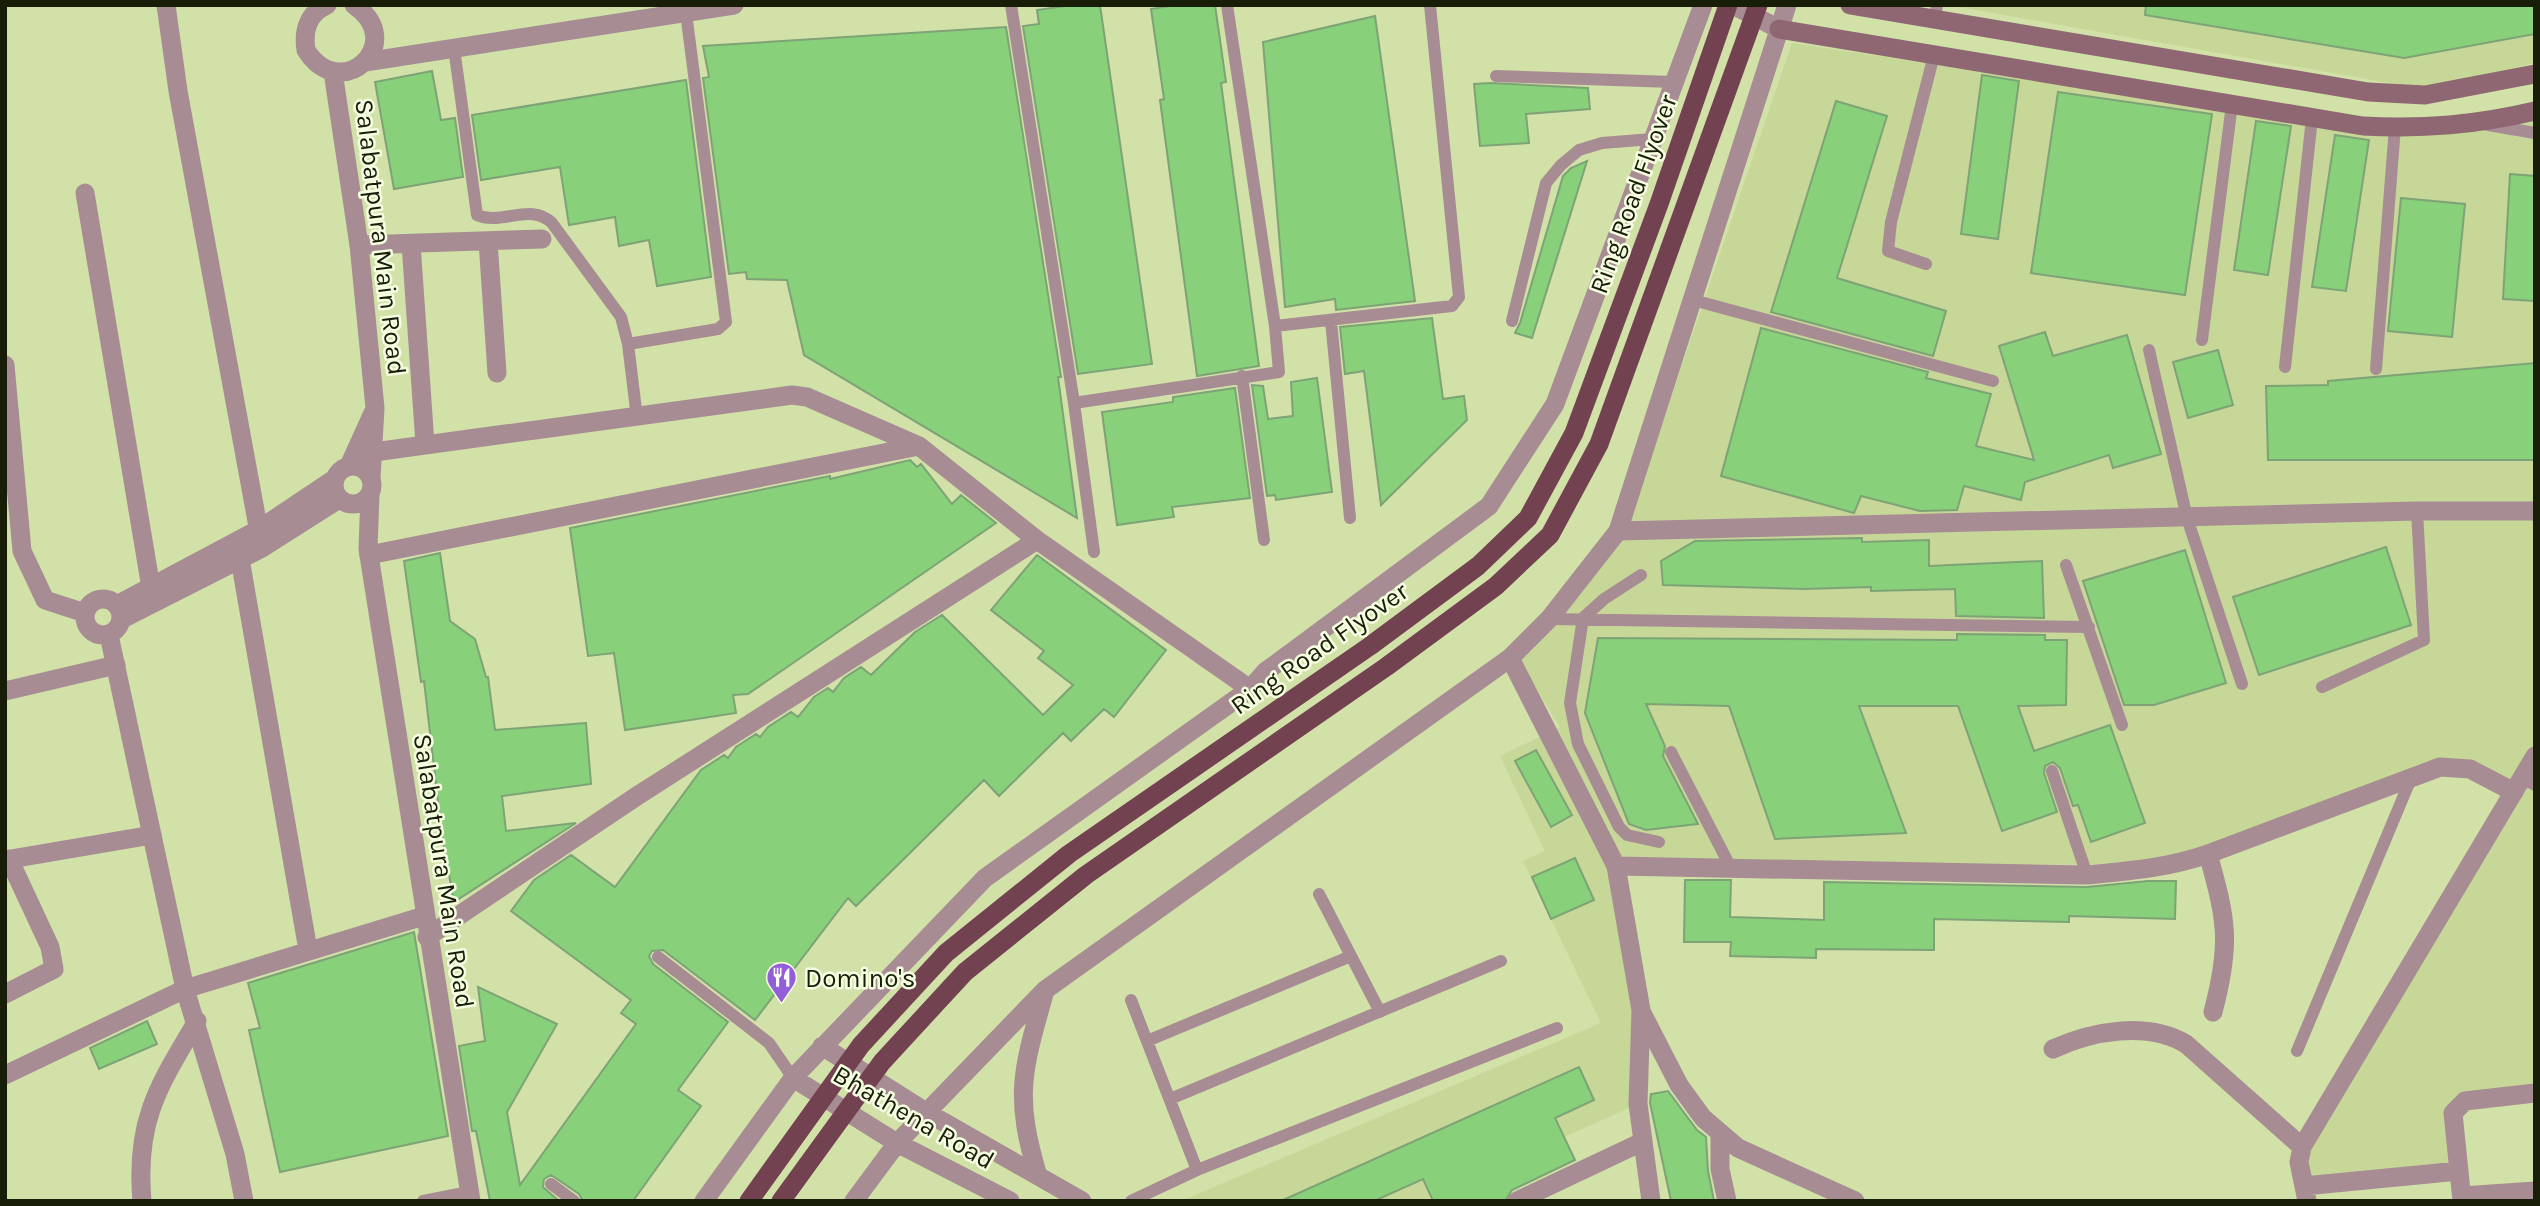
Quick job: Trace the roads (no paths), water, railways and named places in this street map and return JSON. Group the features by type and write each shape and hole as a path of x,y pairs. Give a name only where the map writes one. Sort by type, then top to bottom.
{"highway":[{"name":"Ring Road Flyover","path":"749,1201 861,1045 946,953 1069,854 1370,646 1457,582 1528,518 1574,433 1730,5"},
{"name":"Ring Road Flyover","path":"781,1201 882,1062 965,972 1086,875 1386,667 1496,586 1550,535 1599,444 1758,5"}],"main road":[{"path":"1850,5 1936,12 2368,92 2425,95 2535,74"},
{"path":"1779,29 2312,118 2395,127 2481,124 2535,111"}],"street":[{"path":"166,5 260,539"},
{"path":"322,6 312,16 304,38 313,61 333,72 356,69 372,53 374,31 370,20 354,5"},
{"path":"365,62 734,5"},
{"path":"704,1201 793,1077 985,878 1250,689 1265,672 1489,506 1555,404 1672,82 1703,5"},
{"path":"1730,5 1779,29"},
{"path":"855,1201 897,1143 1045,990 1510,659 1549,619 1618,531 1787,5"},
{"name":"Salabatpura Main Road","path":"333,72 359,245 375,408 368,552 470,1196"},
{"path":"85,193 151,588"},
{"path":"359,245 542,239"},
{"path":"488,241 497,373"},
{"path":"411,244 425,444"},
{"path":"5,365 13,532 45,600 85,613"},
{"path":"351,459 374,452 425,444 637,418 792,395 807,397 919,446 1037,540 1250,689"},
{"name":"Salabatpura Main Road","path":"368,552 340,494 339,471 351,459 375,408"},
{"path":"368,552 919,446"},
{"path":"120,612 151,588 260,539 340,494 355,504 370,486 360,467 351,459"},
{"path":"1618,531 2417,511 2535,511"},
{"path":"120,612 240,559 260,539"},
{"path":"427,937 637,796 1037,540"},
{"path":"240,559 308,950"},
{"path":"103,599 120,612 120,626 109,635 99,636 85,623 85,613 95,601 103,599"},
{"path":"109,635 185,989 197,1021 235,1154 244,1201"},
{"path":"1510,659 1616,866 1641,1010 1638,1104 1651,1201"},
{"path":"5,691 116,665"},
{"path":"2459,1171 2305,1193 2299,1162 2302,1147 2523,785 2535,756"},
{"path":"1616,866 2087,874 2143,871 2181,864 2440,767 2470,769 2523,785"},
{"path":"5,994 54,969 50,947 7,860 152,835"},
{"path":"2208,854 2226,931 2225,968 2213,1012"},
{"path":"5,1075 185,989 424,916"},
{"path":"1038,1176 1022,1111 1021,1082 1045,990"},
{"path":"1641,1010 1679,1085 1703,1118 1738,1148 1855,1201"},
{"path":"142,1201 139,1173 144,1135 154,1094 197,1021"},
{"path":"2053,1049 2099,1034 2135,1031 2172,1036 2186,1044 2302,1147"},
{"path":"822,1046 926,1112 1082,1201"},
{"name":"Bhathena Road","path":"793,1077 897,1143 1010,1201"},
{"path":"2535,1093 2465,1101 2453,1112 2462,1198 2535,1191"},
{"path":"1720,1133 1720,1168 1727,1201"},
{"path":"1517,1201 1642,1142"}],"lane":[{"path":"1010,5 1074,403 1094,552"},
{"path":"1074,403 1279,372 1275,326 1227,5"},
{"path":"1275,326 1452,306 1460,297 1430,5"},
{"path":"628,344 718,328 726,322 686,13"},
{"path":"454,48 477,215 486,219 544,216 621,317 628,344 637,418"},
{"path":"1926,264 1888,251 1891,222 1934,55"},
{"path":"1496,76 1672,82"},
{"path":"2202,340 2232,104"},
{"path":"2286,367 2312,118"},
{"path":"2481,124 2535,133"},
{"path":"2376,369 2395,127"},
{"path":"1512,321 1546,183 1560,165 1579,150 1602,143 1652,139"},
{"path":"1693,300 1993,381"},
{"path":"1331,321 1350,518"},
{"path":"2149,350 2187,518 2242,684"},
{"path":"1242,376 1264,540"},
{"path":"2322,687 2424,640 2417,511"},
{"path":"2066,565 2122,725"},
{"path":"1641,575 1604,599 1583,618 1570,704 1578,744 1619,827 1626,835 1660,842"},
{"path":"1549,619 2089,627"},
{"path":"1671,752 1731,868"},
{"path":"2052,771 2087,874"},
{"path":"2297,1051 2412,776"},
{"path":"1319,894 1380,1012"},
{"path":"1147,1041 1351,956"},
{"path":"658,957 769,1043 793,1077"},
{"path":"1170,1099 1501,961"},
{"path":"1131,1000 1197,1170"},
{"path":"1131,1201 1197,1170 1557,1028"},
{"path":"551,1184 574,1201"},
{"path":"423,1201 470,1196"}],"place":[{"name":"Domino's","path":"782,1005"}]}
